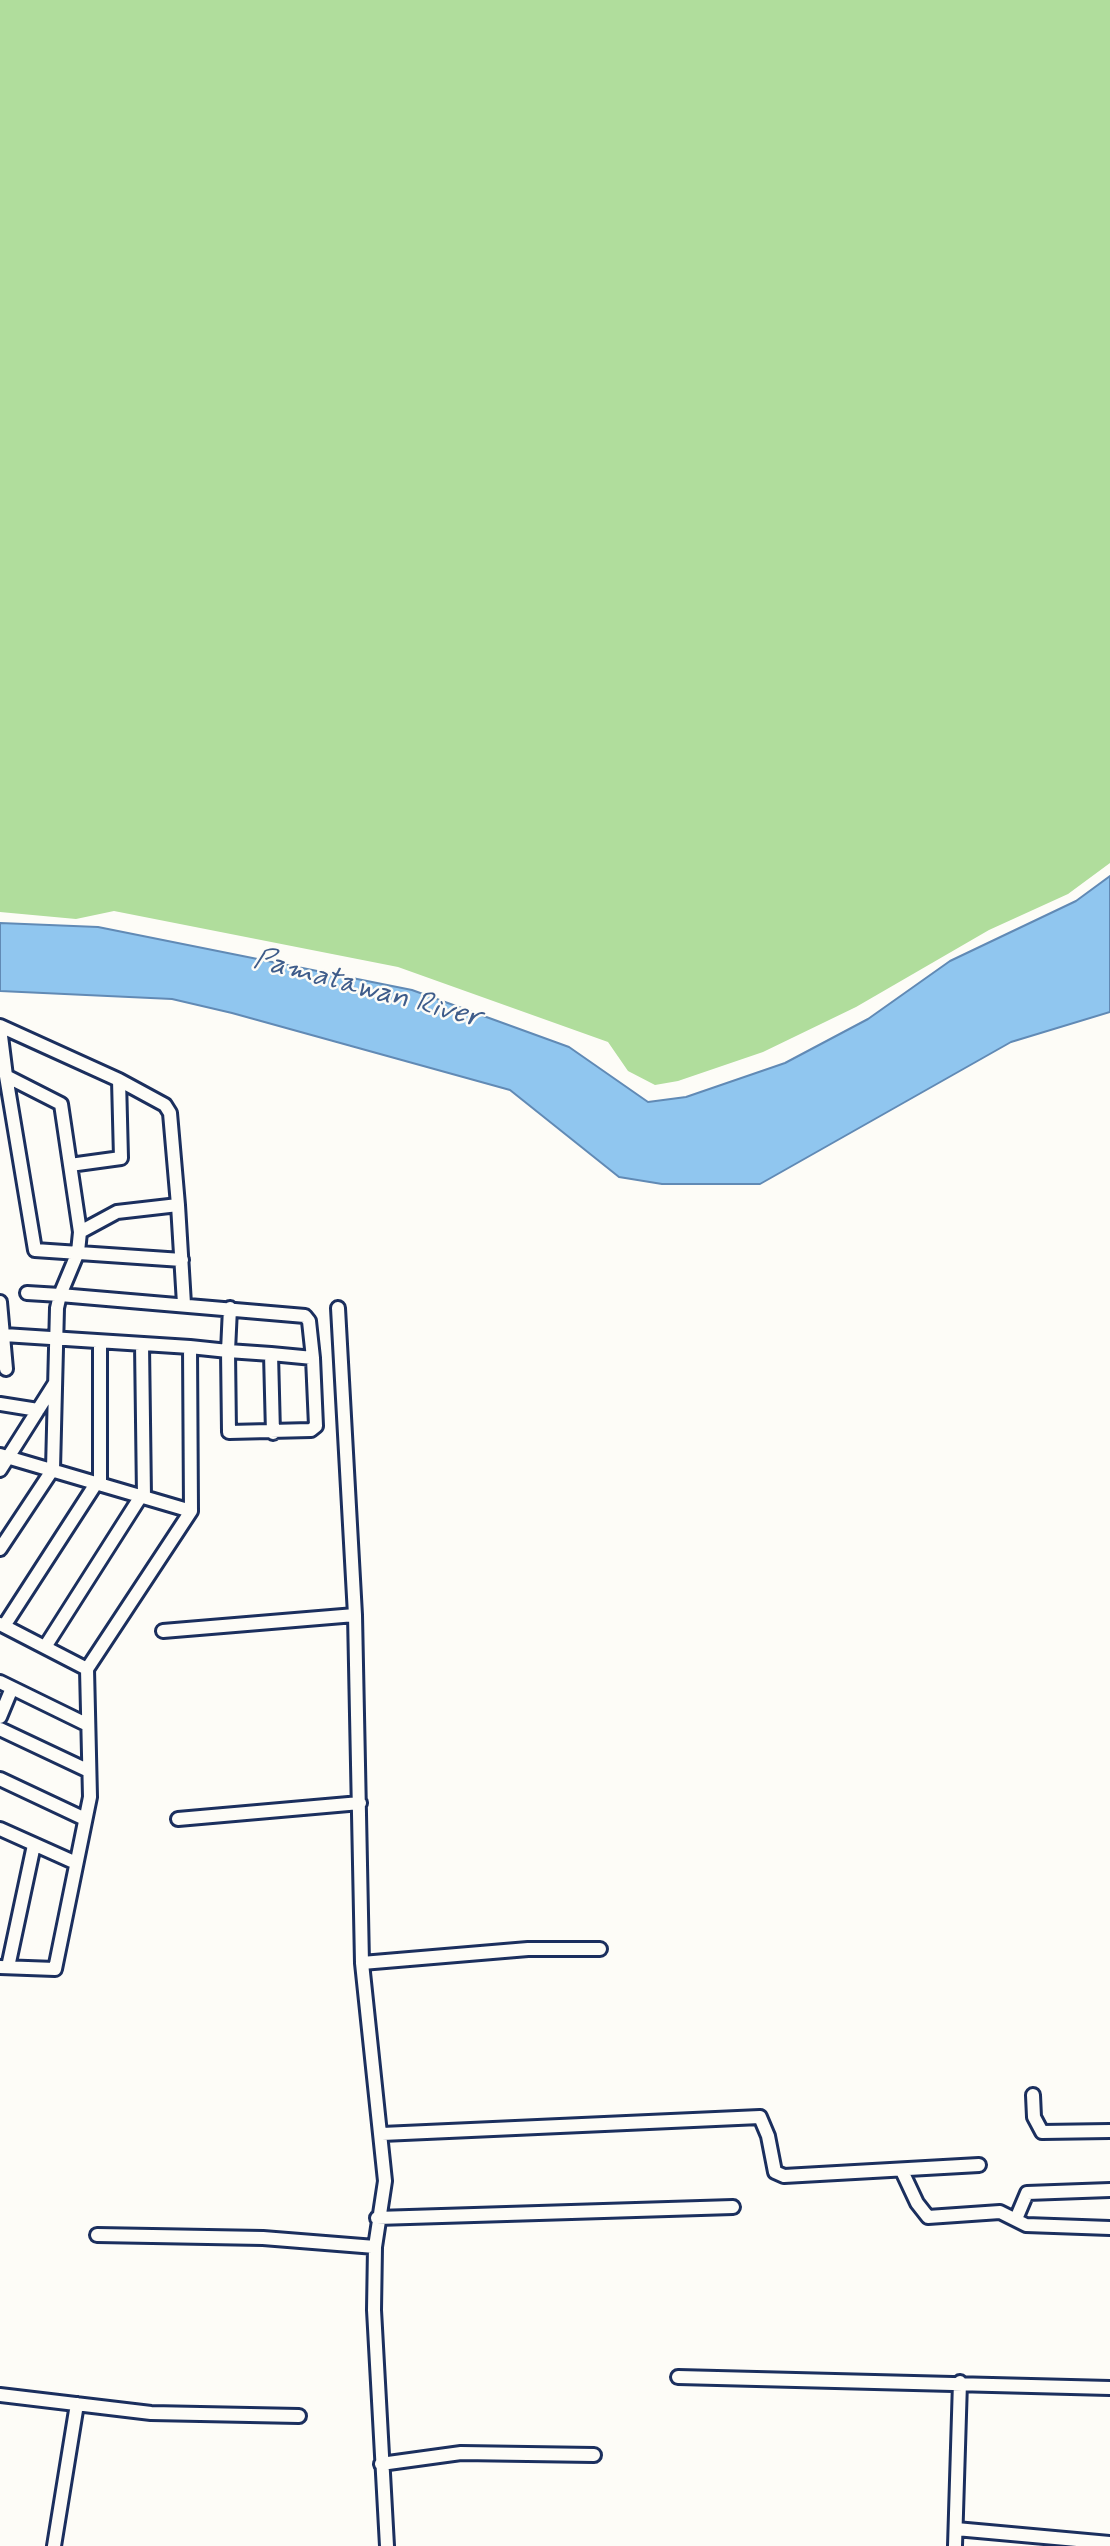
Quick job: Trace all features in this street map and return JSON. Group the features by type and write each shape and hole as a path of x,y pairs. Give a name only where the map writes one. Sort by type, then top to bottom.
{"street":[{"path":"0,1027 32,1247 182,1260"},
{"path":"0,1027 119,1080 165,1105 170,1113 184,1304"},
{"path":"0,1549 53,1469 56,1339 60,1295 78,1251 80,1232 61,1104 6,1076"},
{"path":"70,1165 121,1158 119,1080"},
{"path":"80,1232 117,1212 178,1205"},
{"path":"27,1293 184,1304 230,1308 305,1316 309,1321 313,1358 316,1426 311,1430 229,1432 230,1308"},
{"path":"338,1308 355,1615 362,1963 385,2181 377,2218 374,2310 387,2546"},
{"path":"0,1311 4,1335 4,1363"},
{"path":"4,1335 313,1358"},
{"path":"87,1669 2,1625 98,1483 100,1342"},
{"path":"45,1647 142,1496 142,1344"},
{"path":"34,1844 4,1967 55,1969 90,1797 87,1669 191,1511 190,1348"},
{"path":"271,1354 273,1433"},
{"path":"0,1470 4,1455 55,1382"},
{"path":"0,1404 37,1410"},
{"path":"4,1455 191,1511"},
{"path":"163,1631 355,1615"},
{"path":"0,1717 6,1685 88,1724"},
{"path":"0,1729 89,1771"},
{"path":"0,1780 85,1819"},
{"path":"178,1819 360,1803"},
{"path":"0,1829 76,1863"},
{"path":"362,1963 528,1949 600,1949"},
{"path":"1033,2095 1034,2117 1042,2132 1110,2131"},
{"path":"382,2133 760,2117 768,2136 775,2172 784,2176 979,2165"},
{"path":"902,2171 917,2203 928,2217 1000,2213 1026,2225 1110,2228"},
{"path":"1016,2219 1027,2193 1110,2190"},
{"path":"377,2218 733,2207"},
{"path":"97,2235 263,2238 375,2246"},
{"path":"678,2376 1110,2388"},
{"path":"955,2546 960,2382"},
{"path":"0,2395 163,2413 299,2416"},
{"path":"54,2546 77,2404"},
{"path":"381,2464 461,2453 594,2455"},
{"path":"956,2529 1110,2543"}],"green space":[{"path":"0,0 1110,0 1110,863 1068,894 989,930 856,1007 763,1052 678,1081 655,1085 628,1071 608,1042 398,967 114,911 76,919 0,912"}],"water":[{"name":"Pamatawan River","path":"1110,876 1110,1012 1011,1042 760,1184 662,1184 619,1177 510,1090 232,1013 172,999 0,991 0,923 98,927 412,990 569,1047 648,1102 686,1097 785,1063 868,1019 950,961 1076,901"}]}
